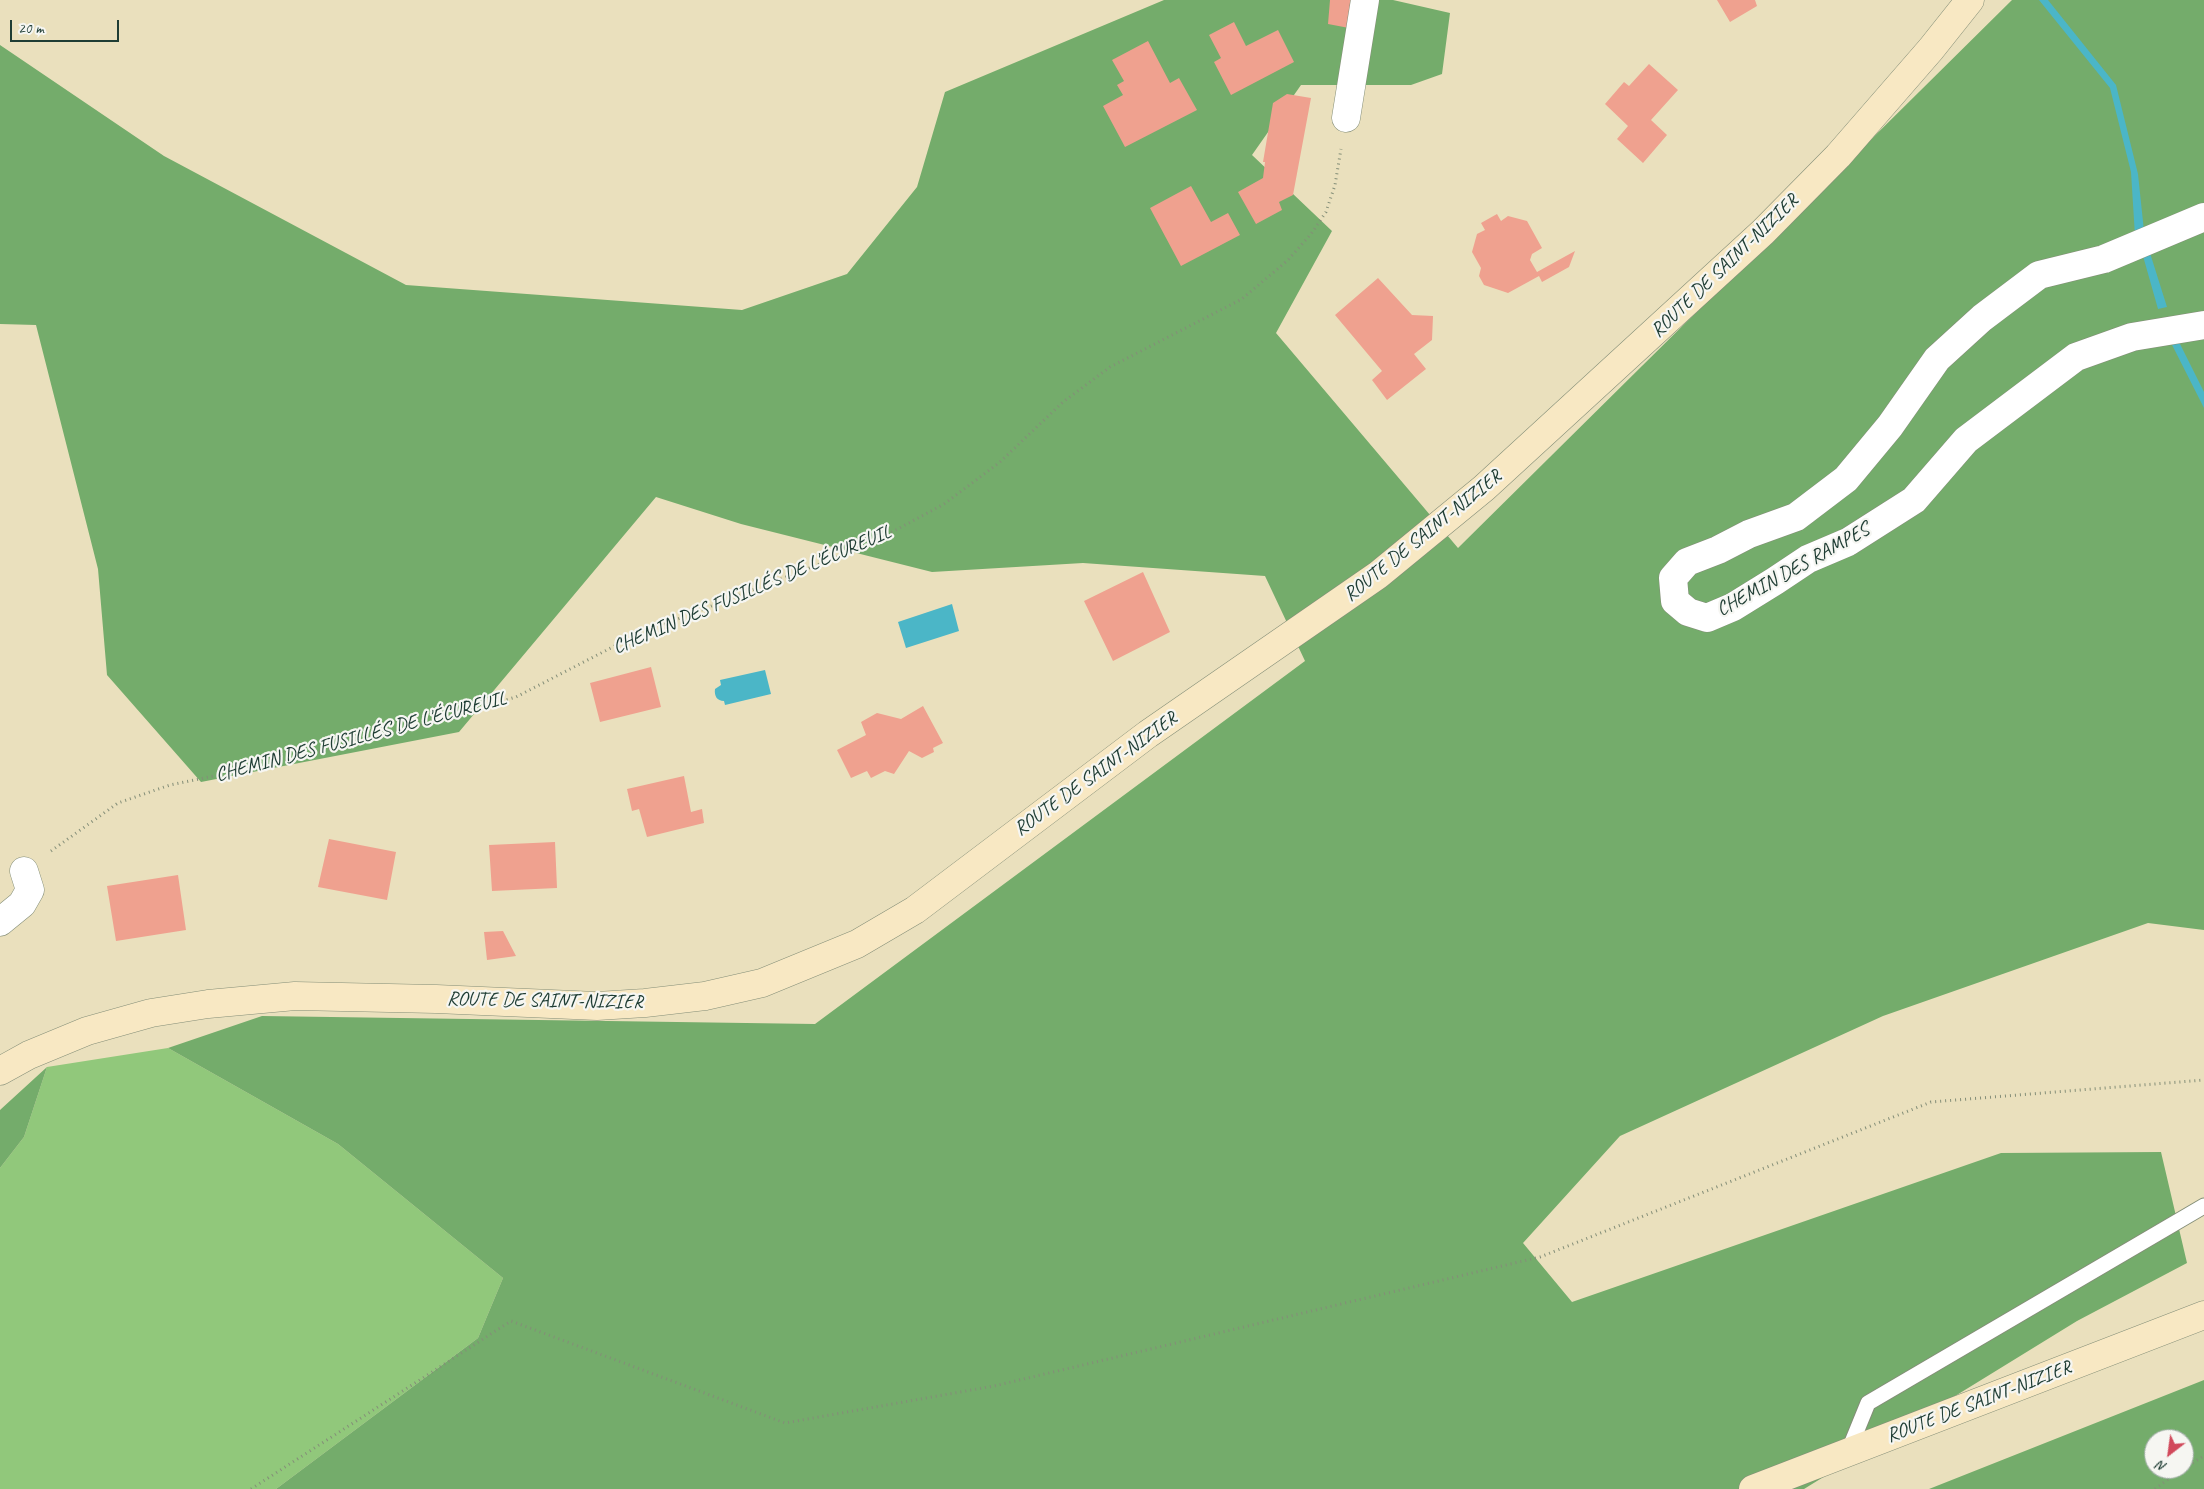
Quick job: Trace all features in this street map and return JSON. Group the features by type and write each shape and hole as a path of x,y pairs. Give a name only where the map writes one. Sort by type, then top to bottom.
{"main road":[{"name":"ROUTE DE SAINT-NIZIER","path":"0,1071 29,1056 87,1031 151,1012 208,1004 295,996 436,999 597,1006 645,1003 705,996 762,983 856,944 915,910 1148,734 1378,576 1484,488 1592,391 1770,225 1838,156 1931,49 1970,0"},
{"name":"ROUTE DE SAINT-NIZIER","path":"1753,1489 2204,1315"}],"street":[{"path":"1346,118 1365,0"},
{"name":"CHEMIN DES RAMPES","path":"2204,217 2104,258 2039,275 1982,318 1937,358 1890,426 1846,480 1796,517 1749,534 1718,550 1687,562 1673,578 1675,601 1688,612 1707,618 1733,607 1808,559 1848,542 1914,500 1966,440 2076,357 2132,337 2204,325"},
{"path":"0,922 22,904 30,890 24,871"}],"lane":[{"path":"1848,1452 1868,1403 2204,1206"}],"path":[{"name":"CHEMIN DES FUSILLÉS DE L'ÉCUREUIL","path":"24,871 118,803 170,784 286,761 516,697 634,636 866,546 944,504 1000,462 1063,402 1110,367 1242,299 1288,260 1311,234 1326,212 1335,185 1346,118"},
{"path":"251,1489 511,1320 785,1423 994,1386 1540,1257 1931,1102 2204,1080"},
{"path":"2155,1489 2168,1479"}],"green space":[{"path":"1164,0 1393,0 1450,13 1442,74 1411,85 1301,85 1252,155 1332,231 1276,333 1458,548 2012,0 2204,0 2204,930 2148,923 1883,1016 1620,1136 1523,1243 1572,1302 2001,1153 2161,1152 2187,1263 2077,1321 1804,1489 276,1489 478,1338 503,1278 338,1144 168,1048 262,1016 815,1024 1305,661 1265,576 1083,563 932,572 741,524 656,497 459,732 201,782 107,675 98,569 36,325 0,324 0,45 164,156 406,285 742,310 847,274 917,187 945,92"},
{"path":"168,1048 338,1144 503,1278 478,1338 276,1489 0,1489 0,1168 24,1137 47,1067"},
{"path":"47,1067 24,1137 0,1168 0,1110"},
{"path":"2204,1380 2204,1489 1929,1489"}],"water":[{"path":"2039,0 2048,0 2116,85 2138,174 2144,231 2135,236 2131,172 2110,88"},
{"path":"2150,253 2167,307 2158,309 2143,256"},
{"path":"2173,330 2204,392 2204,408 2165,331"},
{"path":"952,604 959,631 906,648 898,622"},
{"path":"765,670 771,694 725,705 724,701 716,698 715,689 721,685 720,680"}],"building":[{"path":"1330,0 1353,0 1349,28 1328,24"},
{"path":"1717,0 1755,0 1757,6 1730,22"},
{"path":"1234,22 1246,46 1278,30 1294,62 1231,95 1214,62 1221,58 1209,35"},
{"path":"1148,41 1170,83 1179,78 1197,110 1125,147 1103,106 1123,95 1117,85 1124,81 1112,60"},
{"path":"1649,64 1678,90 1651,120 1667,135 1643,163 1617,139 1628,126 1605,104 1624,82 1629,86"},
{"path":"1287,94 1311,98 1293,195 1279,202 1282,210 1256,224 1238,192 1263,178 1265,162 1263,162 1273,103"},
{"path":"1191,186 1211,222 1228,213 1240,235 1181,266 1150,208"},
{"path":"1497,214 1501,221 1508,216 1527,221 1542,248 1532,254 1530,260 1537,272 1575,251 1569,267 1542,282 1539,276 1508,293 1484,285 1479,276 1481,268 1472,252 1477,234 1485,230 1481,223"},
{"path":"1378,278 1412,315 1433,316 1432,340 1414,354 1426,369 1387,400 1372,380 1382,371 1335,315"},
{"path":"1143,572 1170,632 1113,661 1084,601"},
{"path":"651,667 661,707 600,722 590,683"},
{"path":"923,706 943,743 933,748 934,752 922,758 909,751 894,774 885,771 871,778 867,771 851,778 837,750 866,735 861,722 877,713 901,719"},
{"path":"684,776 691,812 702,809 704,823 647,837 639,809 632,811 627,789"},
{"path":"329,839 396,852 387,900 318,887"},
{"path":"555,842 557,888 492,891 489,845"},
{"path":"178,875 186,930 116,941 107,886"},
{"path":"503,931 516,956 487,960 484,932"}]}
